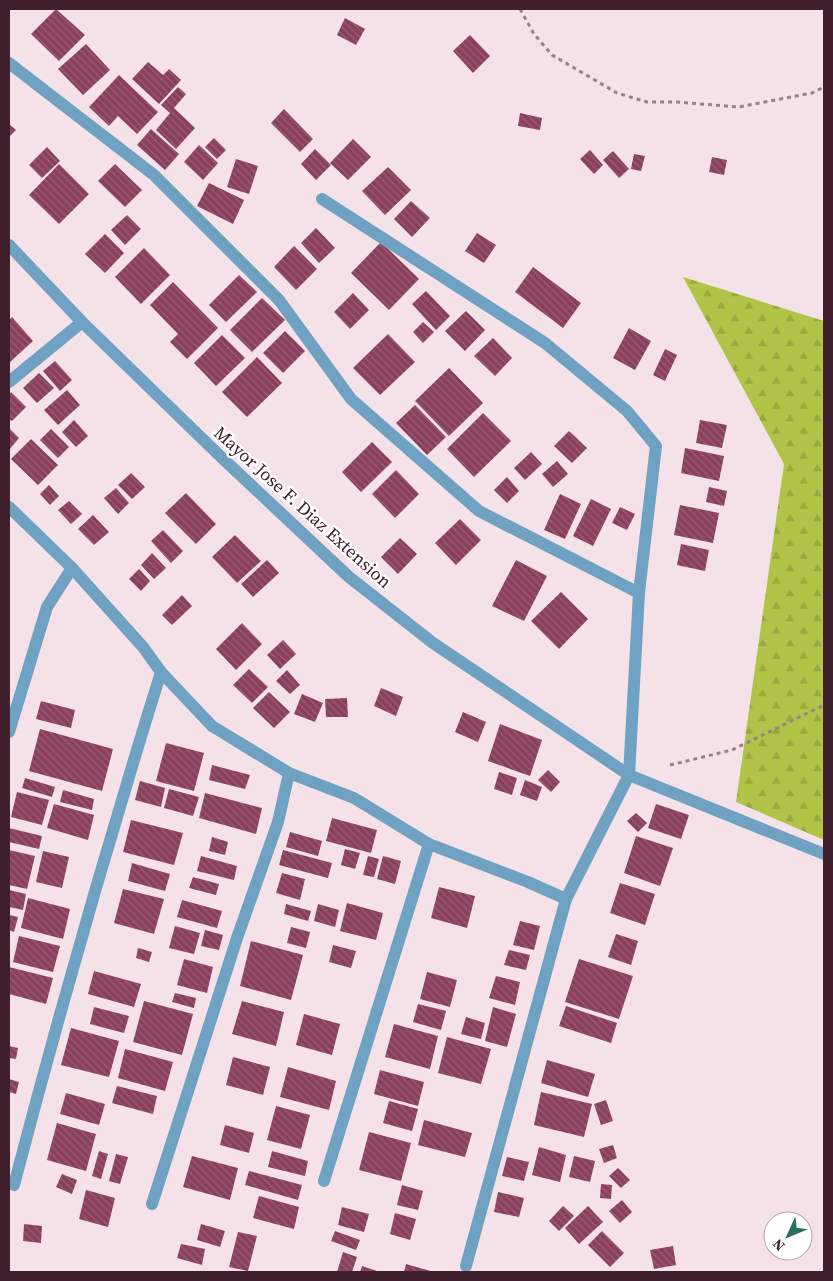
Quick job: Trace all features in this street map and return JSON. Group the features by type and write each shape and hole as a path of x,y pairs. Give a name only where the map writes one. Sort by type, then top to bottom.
{"street":[{"path":"9,63 154,175 279,300 351,399 479,511 639,593"},
{"path":"322,199 545,343 627,410 656,446 639,593 629,775 566,899 466,1266"},
{"name":"Mayor Jose F. Diaz Extension","path":"9,245 82,322 348,577 433,643 629,775 824,854"},
{"path":"9,382 82,322"},
{"path":"9,507 72,568 143,647 160,672 212,726 289,773 354,798 429,844 528,882 566,899"},
{"path":"9,732 47,607 72,568"},
{"path":"14,1185 113,828 160,672"},
{"path":"152,1204 237,938 278,822 289,773"},
{"path":"324,1181 429,844"}],"path":[{"path":"520,9 534,34 552,55 618,93 647,102 738,107 812,93 824,87"},
{"path":"666,766 732,750 824,705"}],"green space":[{"path":"683,277 824,321 824,840 736,802 784,464"}],"building":[{"path":"56,9 85,35 59,61 31,34"},
{"path":"345,18 365,29 356,45 337,35"},
{"path":"470,35 490,56 473,73 453,51"},
{"path":"86,44 110,70 83,95 58,69"},
{"path":"148,62 163,75 169,69 181,80 159,104 132,79"},
{"path":"119,75 158,112 137,134 118,116 109,126 89,107"},
{"path":"178,87 186,94 174,108 195,128 176,149 156,130 170,113 161,105"},
{"path":"284,109 313,139 300,152 271,123"},
{"path":"520,113 542,118 540,130 518,126"},
{"path":"9,124 16,130 9,137"},
{"path":"151,129 179,154 165,170 137,145"},
{"path":"214,138 226,150 217,159 205,147"},
{"path":"353,139 371,157 348,180 330,163"},
{"path":"199,145 218,163 203,180 184,162"},
{"path":"47,147 60,161 42,178 29,165"},
{"path":"315,149 331,165 316,180 301,164"},
{"path":"590,150 603,165 594,174 580,159"},
{"path":"613,151 629,169 619,178 603,160"},
{"path":"634,154 645,156 641,171 631,169"},
{"path":"712,157 727,160 724,175 709,172"},
{"path":"236,159 258,166 249,194 227,187"},
{"path":"59,164 89,194 59,224 29,195"},
{"path":"115,164 142,190 125,207 98,181"},
{"path":"388,167 411,190 385,215 362,191"},
{"path":"209,183 244,200 233,224 197,206"},
{"path":"411,201 430,218 412,237 394,219"},
{"path":"127,215 141,229 125,245 111,230"},
{"path":"316,228 335,248 319,263 301,243"},
{"path":"477,233 496,245 484,263 465,251"},
{"path":"105,234 124,253 105,273 85,254"},
{"path":"381,242 419,279 389,310 351,273"},
{"path":"294,246 317,269 296,290 274,267"},
{"path":"144,248 170,275 141,304 115,277"},
{"path":"533,267 581,303 563,328 515,292"},
{"path":"239,275 257,292 226,322 209,305"},
{"path":"173,282 218,328 187,359 170,342 178,334 150,305"},
{"path":"426,291 450,316 436,330 412,304"},
{"path":"353,293 369,310 350,329 334,312"},
{"path":"262,298 285,320 252,352 230,330"},
{"path":"466,311 485,330 465,351 445,331"},
{"path":"12,317 33,341 9,363 9,320"},
{"path":"423,322 434,332 423,343 413,332"},
{"path":"629,328 651,341 635,370 613,358"},
{"path":"285,331 305,351 283,373 263,353"},
{"path":"388,334 415,362 380,395 353,368"},
{"path":"222,335 245,358 216,386 194,363"},
{"path":"493,338 512,358 495,376 474,356"},
{"path":"665,349 677,355 665,381 653,375"},
{"path":"257,357 282,383 247,417 222,392"},
{"path":"55,361 72,380 60,391 43,371"},
{"path":"449,368 483,403 449,436 415,401"},
{"path":"39,373 54,388 37,403 23,388"},
{"path":"67,390 80,405 58,425 44,410"},
{"path":"11,392 26,407 12,421 9,419 9,395"},
{"path":"415,405 446,437 427,455 396,423"},
{"path":"483,413 511,441 474,477 447,449"},
{"path":"74,420 88,436 76,447 62,432"},
{"path":"700,420 727,425 722,448 696,443"},
{"path":"9,428 19,438 9,450"},
{"path":"51,429 69,447 58,458 40,440"},
{"path":"569,431 587,448 572,463 554,446"},
{"path":"31,439 58,465 38,485 11,459"},
{"path":"372,442 392,462 361,492 342,472"},
{"path":"685,448 724,456 719,481 681,473"},
{"path":"531,452 542,464 525,480 514,468"},
{"path":"557,461 568,474 553,487 542,474"},
{"path":"396,470 419,494 395,518 372,494"},
{"path":"131,473 145,487 132,499 118,485"},
{"path":"507,477 519,491 507,503 494,490"},
{"path":"49,485 59,496 50,505 40,494"},
{"path":"709,487 727,491 724,506 706,502"},
{"path":"116,488 129,503 118,514 104,498"},
{"path":"186,493 216,524 196,544 165,513"},
{"path":"560,494 581,504 565,539 544,530"},
{"path":"591,499 611,509 593,546 573,536"},
{"path":"69,501 82,514 71,524 58,510"},
{"path":"680,505 719,513 713,543 674,535"},
{"path":"620,507 635,514 627,530 612,523"},
{"path":"93,515 109,532 94,545 78,529"},
{"path":"460,519 481,540 456,565 435,543"},
{"path":"163,530 183,551 171,563 151,541"},
{"path":"235,535 261,561 237,583 212,557"},
{"path":"400,538 417,554 398,574 381,557"},
{"path":"681,544 709,550 705,571 677,565"},
{"path":"152,553 166,568 154,579 141,565"},
{"path":"267,560 279,573 253,597 241,584"},
{"path":"516,560 547,576 524,621 492,606"},
{"path":"139,569 150,581 141,591 129,579"},
{"path":"561,592 588,619 559,649 531,621"},
{"path":"182,595 192,606 172,625 162,615"},
{"path":"242,623 262,644 236,670 216,649"},
{"path":"283,640 296,654 280,669 267,655"},
{"path":"249,669 268,687 252,703 233,685"},
{"path":"287,670 300,685 290,694 276,681"},
{"path":"381,688 403,697 396,716 374,706"},
{"path":"269,692 290,712 274,728 253,708"},
{"path":"302,694 323,703 315,722 294,714"},
{"path":"347,698 348,717 326,717 325,699"},
{"path":"41,701 75,710 71,728 36,719"},
{"path":"463,712 486,722 478,742 455,732"},
{"path":"500,724 542,740 530,776 488,761"},
{"path":"40,729 113,749 102,791 29,771"},
{"path":"166,743 204,753 194,791 156,781"},
{"path":"212,765 250,775 245,789 209,780"},
{"path":"548,770 560,782 551,792 538,780"},
{"path":"499,772 517,778 512,795 494,789"},
{"path":"25,778 55,787 52,797 22,788"},
{"path":"525,780 542,787 537,801 520,795"},
{"path":"140,781 165,788 161,807 135,800"},
{"path":"169,789 199,797 193,816 164,808"},
{"path":"63,790 94,799 92,810 60,802"},
{"path":"17,792 49,800 42,825 11,817"},
{"path":"205,793 262,808 256,834 199,818"},
{"path":"54,804 94,815 88,840 47,828"},
{"path":"656,804 689,815 681,839 648,828"},
{"path":"636,813 647,823 638,832 627,821"},
{"path":"332,818 377,830 371,853 326,841"},
{"path":"131,820 183,833 174,865 123,852"},
{"path":"9,828 42,836 39,849 9,842"},
{"path":"290,832 322,841 318,856 286,847"},
{"path":"636,836 673,848 660,886 624,873"},
{"path":"212,837 228,842 225,855 209,851"},
{"path":"345,849 360,853 355,869 341,865"},
{"path":"9,850 35,856 27,889 9,885"},
{"path":"283,850 332,863 328,878 279,865"},
{"path":"43,851 69,857 62,888 36,882"},
{"path":"201,856 237,866 234,880 197,871"},
{"path":"368,856 379,859 374,877 363,875"},
{"path":"383,856 401,861 395,884 377,879"},
{"path":"132,863 170,874 165,891 128,881"},
{"path":"282,873 305,879 300,900 276,893"},
{"path":"193,877 219,884 216,895 189,888"},
{"path":"620,883 655,894 645,925 610,913"},
{"path":"439,887 475,896 467,928 431,918"},
{"path":"123,889 164,899 154,934 114,923"},
{"path":"9,890 26,894 23,910 9,907"},
{"path":"28,898 70,909 63,939 21,928"},
{"path":"182,900 222,911 217,928 177,917"},
{"path":"347,903 383,913 376,940 340,931"},
{"path":"286,904 311,911 308,921 284,914"},
{"path":"318,904 339,910 335,927 314,921"},
{"path":"9,915 18,917 14,932 9,930"},
{"path":"520,921 540,926 534,950 513,945"},
{"path":"175,926 200,933 194,954 169,948"},
{"path":"291,927 310,932 306,948 287,943"},
{"path":"205,930 223,935 219,950 201,946"},
{"path":"616,934 638,941 631,965 608,957"},
{"path":"19,936 60,946 53,972 13,962"},
{"path":"251,941 303,955 291,1000 240,986"},
{"path":"333,945 356,951 351,968 329,962"},
{"path":"138,948 152,952 149,962 136,958"},
{"path":"509,950 530,955 526,970 504,965"},
{"path":"184,959 213,967 207,993 177,985"},
{"path":"579,959 633,976 619,1019 565,1002"},
{"path":"9,967 53,978 46,1004 9,994"},
{"path":"94,971 141,984 134,1007 88,994"},
{"path":"427,972 457,980 450,1007 420,999"},
{"path":"496,976 520,982 515,1005 489,998"},
{"path":"175,993 196,998 194,1008 172,1002"},
{"path":"144,1001 193,1014 182,1055 133,1042"},
{"path":"242,1001 284,1012 276,1046 232,1034"},
{"path":"418,1004 446,1011 441,1030 413,1022"},
{"path":"566,1006 617,1023 611,1043 559,1026"},
{"path":"94,1007 129,1016 124,1033 90,1024"},
{"path":"493,1007 516,1014 507,1047 485,1041"},
{"path":"304,1014 340,1024 332,1055 296,1045"},
{"path":"466,1017 485,1023 481,1039 461,1034"},
{"path":"394,1024 438,1036 430,1069 385,1057"},
{"path":"71,1028 119,1041 109,1077 61,1065"},
{"path":"447,1037 491,1049 481,1084 438,1073"},
{"path":"9,1046 18,1048 16,1059 9,1058"},
{"path":"125,1049 173,1062 165,1091 118,1078"},
{"path":"233,1057 270,1067 263,1095 226,1085"},
{"path":"547,1060 595,1074 588,1097 541,1083"},
{"path":"288,1067 336,1081 329,1110 280,1097"},
{"path":"380,1070 424,1082 418,1106 374,1094"},
{"path":"9,1079 19,1082 16,1094 9,1092"},
{"path":"117,1086 157,1096 153,1114 112,1103"},
{"path":"541,1092 592,1104 584,1137 534,1125"},
{"path":"66,1093 105,1104 99,1125 60,1114"},
{"path":"606,1100 613,1121 601,1125 594,1104"},
{"path":"389,1101 418,1109 412,1131 383,1123"},
{"path":"276,1106 310,1115 301,1149 267,1140"},
{"path":"424,1120 472,1133 465,1157 418,1145"},
{"path":"57,1123 96,1134 86,1171 47,1160"},
{"path":"225,1125 254,1133 249,1153 220,1145"},
{"path":"369,1132 411,1143 401,1181 359,1170"},
{"path":"613,1145 617,1158 604,1163 599,1149"},
{"path":"539,1147 566,1155 560,1182 532,1175"},
{"path":"99,1151 108,1154 101,1179 92,1176"},
{"path":"272,1151 308,1161 305,1176 268,1167"},
{"path":"116,1154 128,1157 120,1184 109,1181"},
{"path":"192,1156 238,1168 230,1200 183,1187"},
{"path":"574,1156 595,1161 590,1182 569,1177"},
{"path":"507,1157 529,1162 524,1181 502,1176"},
{"path":"618,1168 630,1180 621,1188 609,1176"},
{"path":"249,1171 302,1185 298,1200 245,1185"},
{"path":"62,1174 77,1180 72,1194 56,1187"},
{"path":"601,1184 612,1185 611,1199 600,1198"},
{"path":"402,1185 423,1191 418,1210 397,1205"},
{"path":"86,1190 115,1198 108,1227 79,1219"},
{"path":"498,1192 524,1198 519,1217 494,1212"},
{"path":"259,1196 299,1207 294,1229 253,1218"},
{"path":"622,1200 632,1212 620,1223 609,1211"},
{"path":"563,1206 574,1216 559,1231 549,1221"},
{"path":"588,1206 603,1222 579,1244 565,1228"},
{"path":"342,1207 369,1214 364,1232 338,1225"},
{"path":"395,1213 416,1219 410,1240 390,1234"},
{"path":"24,1224 42,1226 41,1243 23,1241"},
{"path":"201,1224 225,1231 220,1247 197,1240"},
{"path":"335,1231 360,1240 356,1250 331,1241"},
{"path":"602,1231 624,1253 610,1267 588,1245"},
{"path":"238,1232 257,1236 248,1271 229,1267"},
{"path":"181,1244 205,1249 202,1265 177,1258"},
{"path":"673,1246 676,1265 654,1269 650,1250"},
{"path":"343,1252 357,1257 352,1272 337,1272"},
{"path":"406,1264 434,1272 404,1272"},
{"path":"362,1266 380,1272 360,1272"}]}
